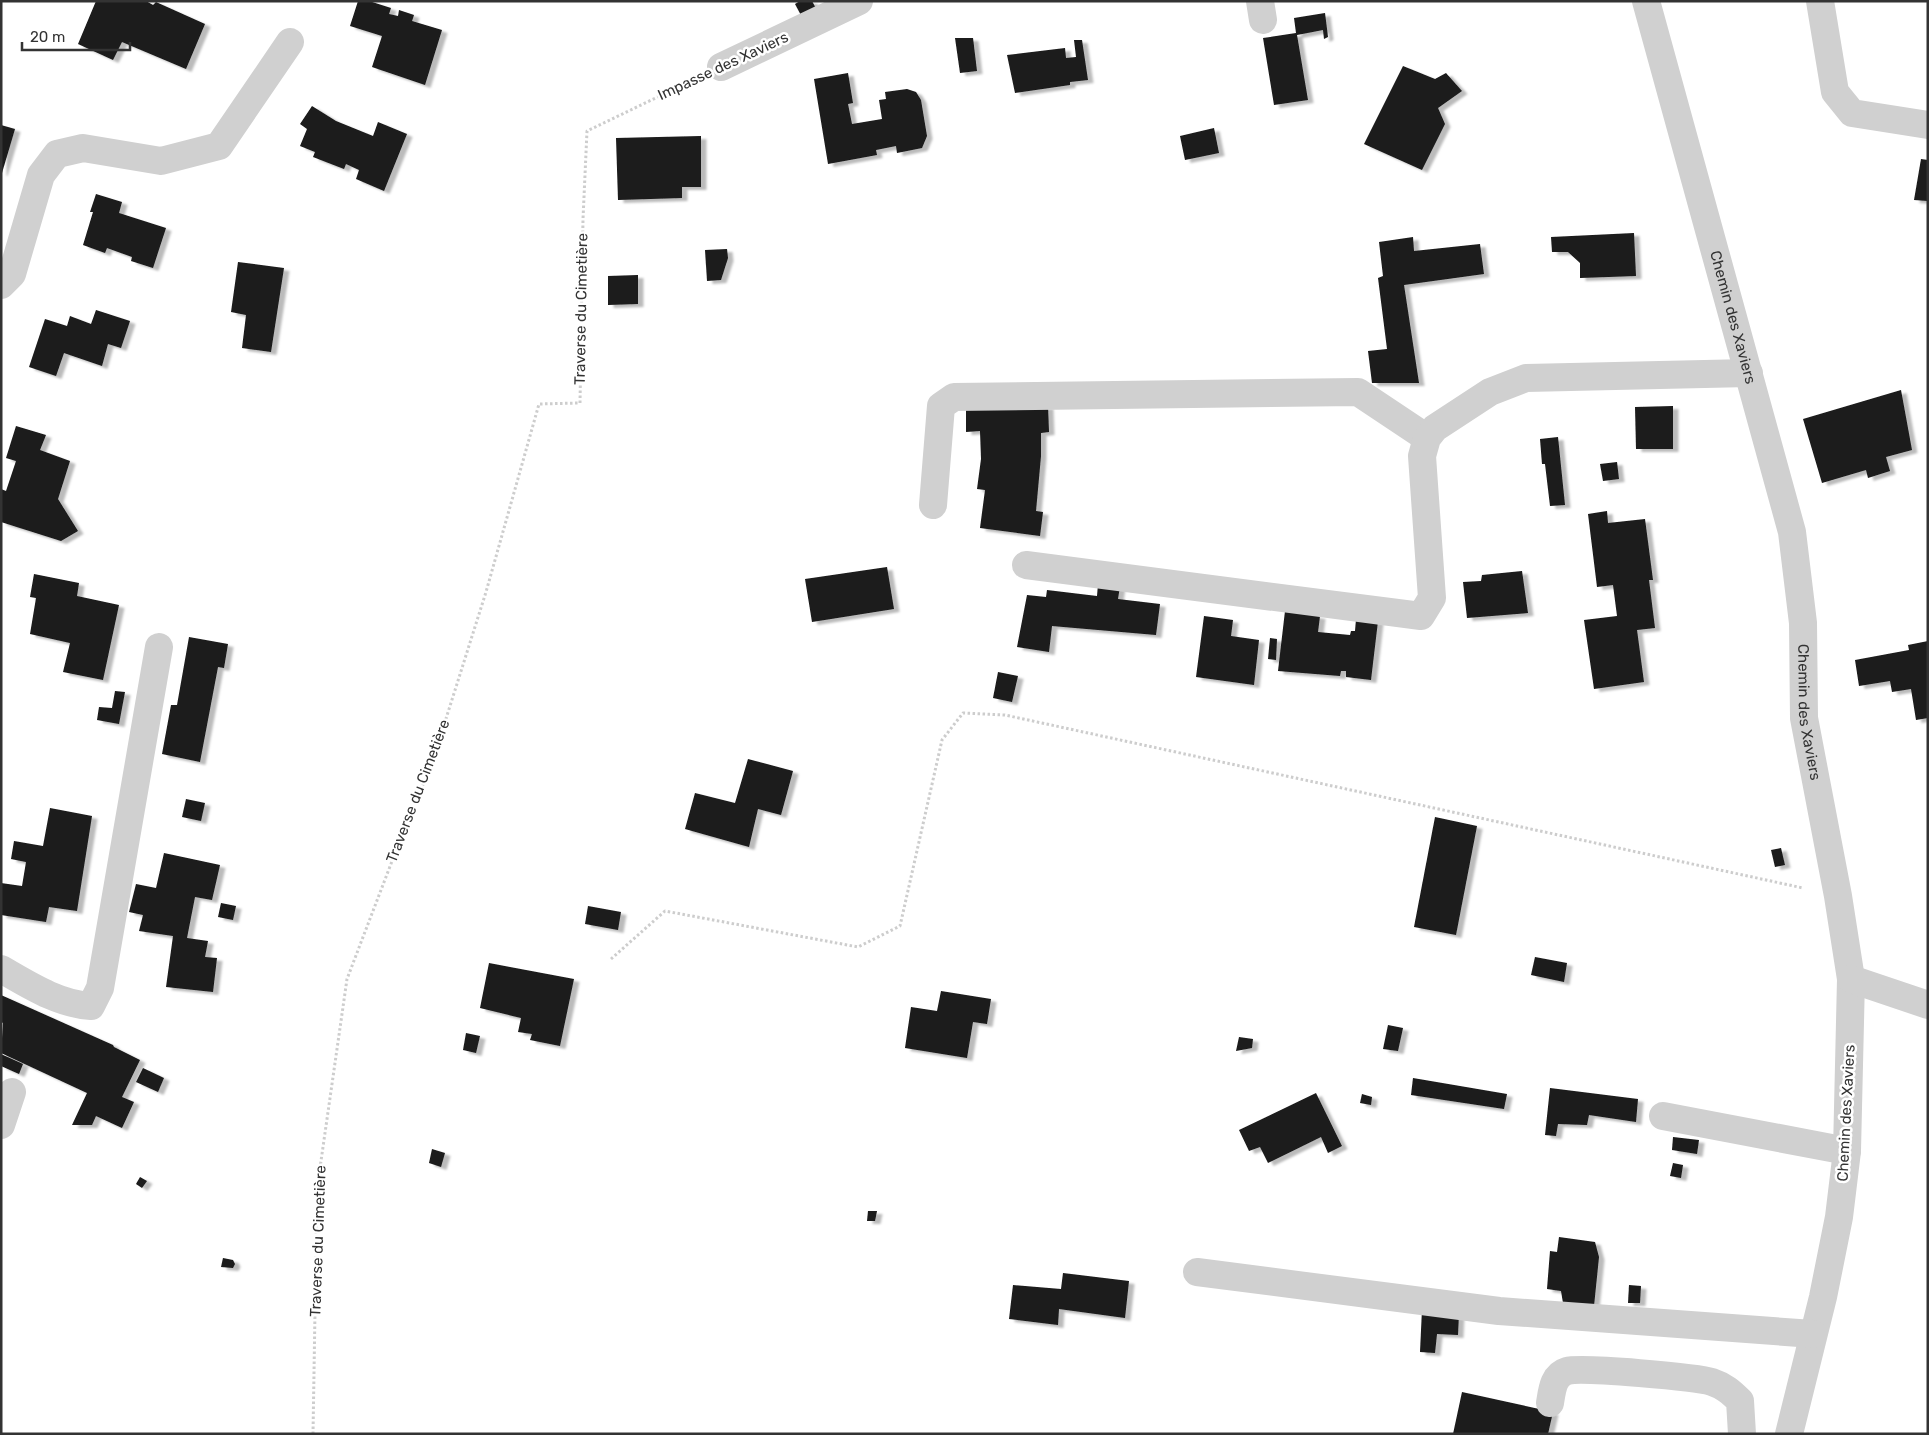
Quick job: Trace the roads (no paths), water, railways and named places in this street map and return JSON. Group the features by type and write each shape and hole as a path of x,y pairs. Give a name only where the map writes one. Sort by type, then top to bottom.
{"street":[{"name":"Impasse des Xaviers","path":"721,67 858,1"},
{"name":"Chemin des Xaviers","path":"1646,1 1792,532 1803,623 1804,718 1838,896 1851,980 1847,1151 1839,1217 1789,1434"},
{"path":"1820,1 1835,92 1852,113 1928,125"},
{"path":"1,285 12,274 41,175 57,154 83,148 161,161 219,146 290,42"},
{"path":"1026,565 1421,616 1432,598 1422,456 1427,438 1435,428 1490,392 1526,378 1749,373"},
{"path":"933,505 941,406 954,396 1358,392 1427,438"},
{"path":"1,970 40,991 78,1005 90,1006 100,988 159,647"},
{"path":"1851,980 1928,1006"},
{"path":"1,1125 12,1092"},
{"path":"1663,1116 1847,1151"},
{"path":"1197,1272 1499,1311 1813,1334"},
{"path":"1550,1402 1554,1381 1566,1371 1594,1370 1710,1381 1728,1389 1740,1401 1742,1434"}]}
